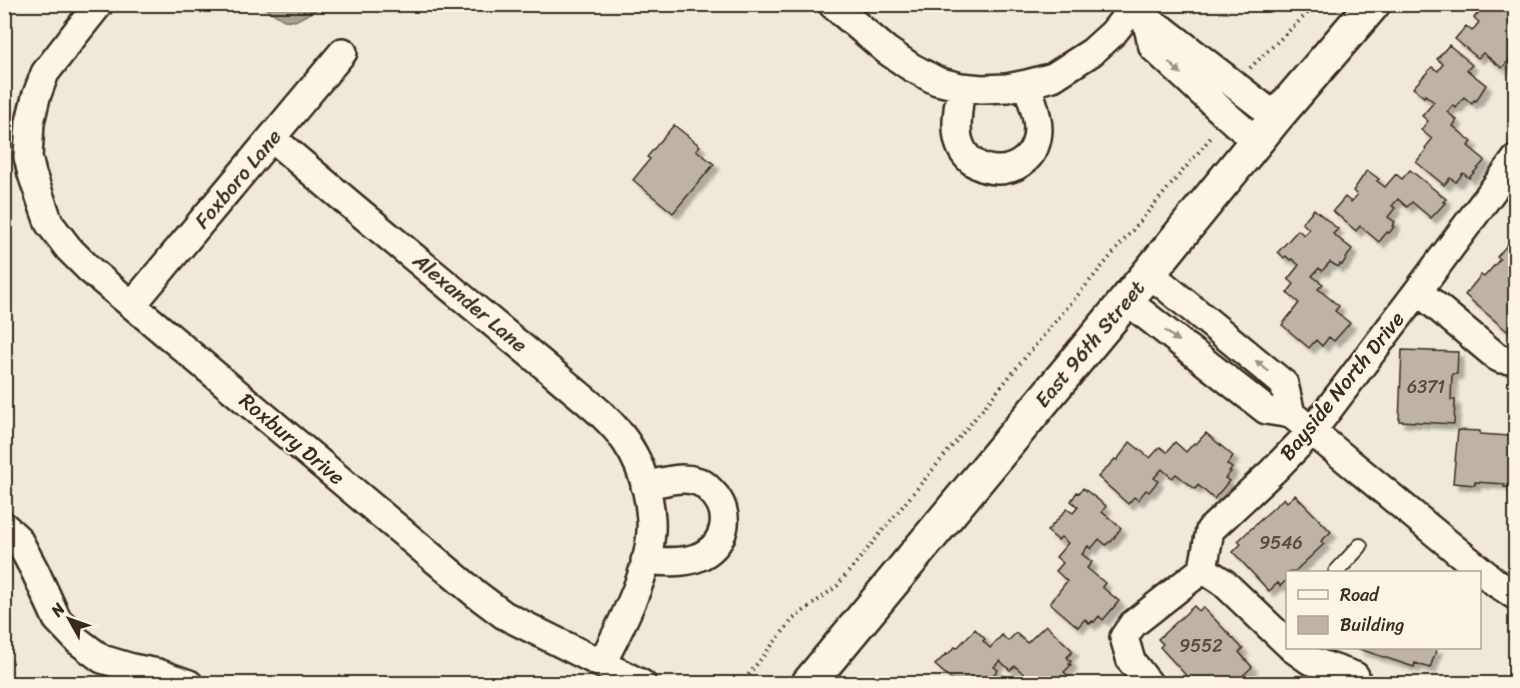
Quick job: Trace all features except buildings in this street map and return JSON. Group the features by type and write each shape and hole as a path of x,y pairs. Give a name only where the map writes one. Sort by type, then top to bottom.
{"main road":[{"name":"East 96th Street","path":"808,684 1266,129 1373,4"}],"street":[{"name":"Roxbury Drive","path":"99,4 45,73 30,122 28,157 32,174 49,223 69,249 90,270 476,594 504,615 642,684"},
{"path":"832,4 886,50 911,67 937,81 982,89 1007,88 1053,77 1092,52 1136,11"},
{"path":"1136,11 1239,88 1266,129"},
{"path":"1136,11 1153,47 1225,114 1266,129"},
{"name":"Foxboro Lane","path":"132,305 343,52"},
{"path":"961,87 957,125 962,150 980,166 994,170 1009,169 1022,164 1036,145 1037,119 1027,84"},
{"name":"Alexander Lane","path":"272,138 589,403 626,441 638,464 645,486 651,519 650,535 641,576 628,612 602,663"},
{"name":"Bayside North Drive","path":"1203,569 1210,530 1312,431 1515,159"},
{"path":"1149,273 1284,384 1291,414"},
{"path":"1418,291 1497,357 1515,360"},
{"path":"1126,300 1266,410 1291,414 1496,583 1515,596"},
{"path":"645,486 671,480 686,479 699,482 717,497 723,507 726,522 716,545 708,553 682,562 645,561"},
{"path":"4,526 18,539 57,619 78,641 102,659 158,673 189,684"},
{"path":"1149,684 1131,661 1124,638 1133,624 1203,569 1224,582 1286,639"},
{"path":"1297,649 1309,660 1355,676"}],"lane":[{"path":"1338,571 1360,546"}],"path":[{"path":"1239,88 1247,72 1317,4"},
{"path":"741,684 793,619 837,586 1215,132 1225,114"}],"shaded area":[{"path":"260,5 323,5 295,21 284,20"}]}
